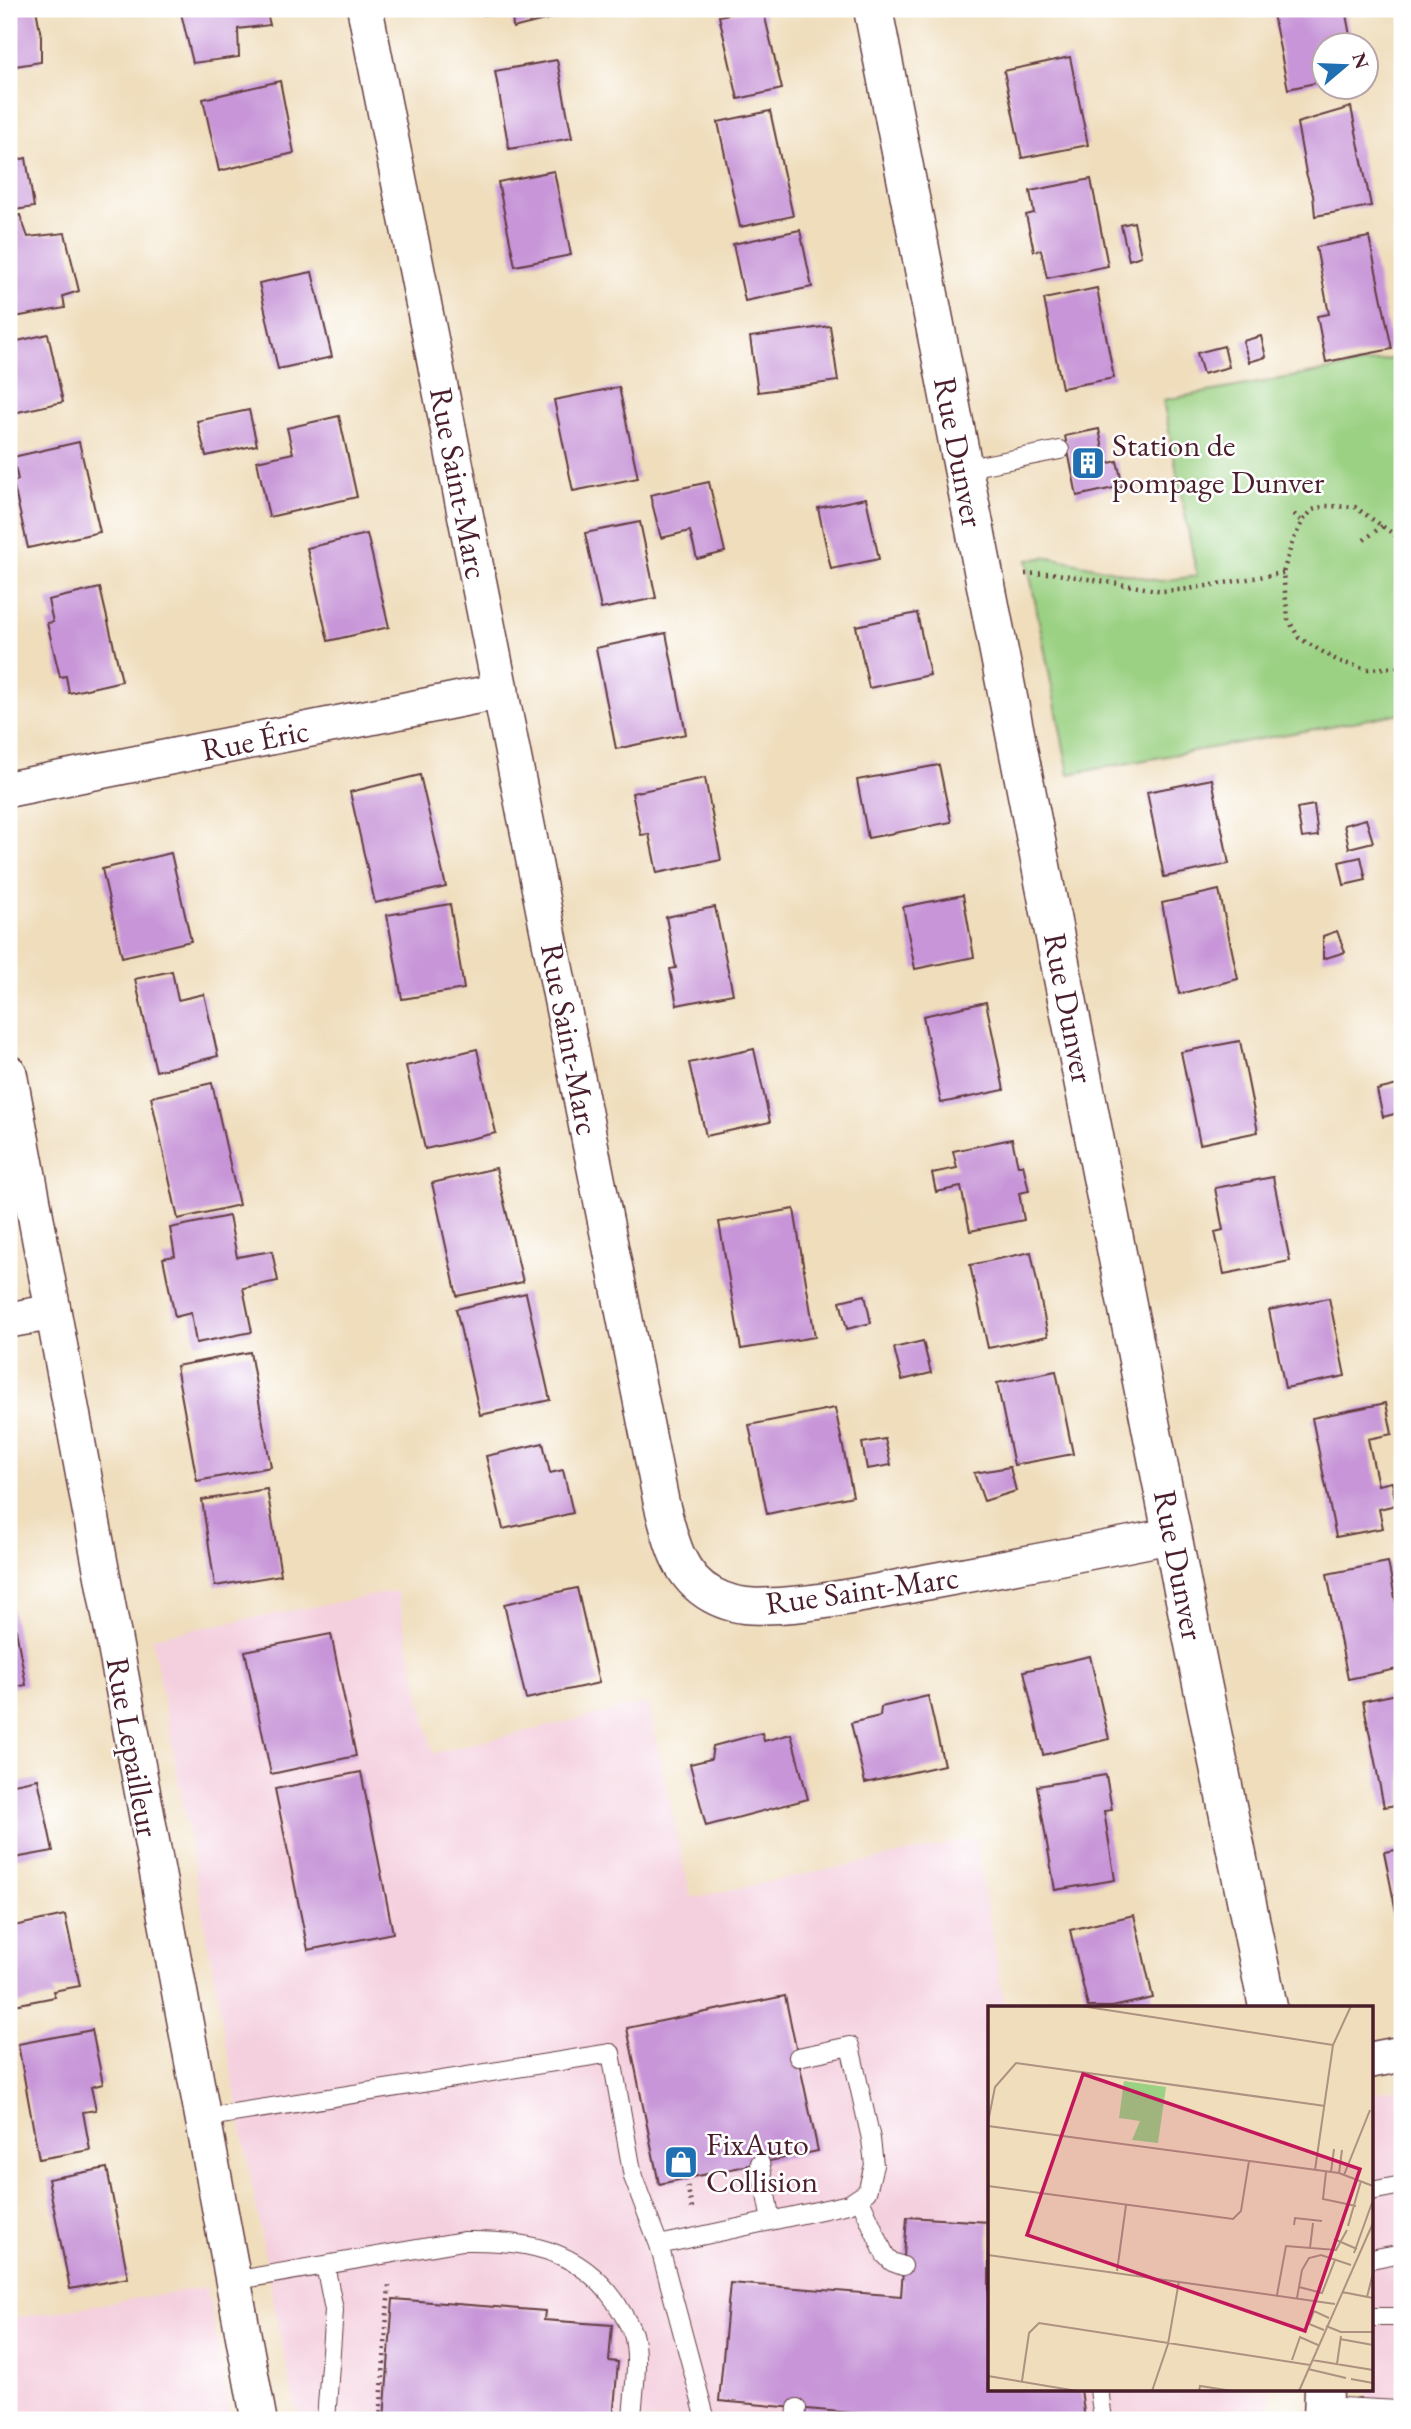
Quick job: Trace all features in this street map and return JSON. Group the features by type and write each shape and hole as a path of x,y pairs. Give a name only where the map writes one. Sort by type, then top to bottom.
{"street":[{"name":"Rue Saint-Marc","path":"365,9 661,1501 680,1564 693,1581 712,1595 736,1604 788,1605 824,1601 1172,1535"},
{"name":"Rue Dunver","path":"873,9 1172,1535 1268,2006"},
{"name":"Rue Éric","path":"9,789 500,691"},
{"name":"Rue Lepailleur","path":"9,1073 259,2420"},
{"path":"9,1320 53,1312"},
{"path":"1372,2060 1402,2054"}],"lane":[{"path":"963,469 1060,450"},
{"path":"659,2245 849,2204 867,2192 874,2165 871,2139 850,2046 798,2057"},
{"path":"202,2118 611,2053 633,2177 659,2245 706,2420"},
{"path":"760,2163 771,2221"},
{"path":"1372,2191 1402,2185"},
{"path":"860,2199 885,2255 892,2262 903,2266"},
{"path":"233,2281 463,2241 493,2240 543,2248 583,2266 607,2290 622,2312 632,2333 635,2350 632,2420"},
{"path":"1372,2259 1402,2253"},
{"path":"325,2265 334,2310 326,2420"},
{"path":"1372,2317 1402,2317"},
{"path":"1099,2390 1103,2420"},
{"path":"1323,2405 1398,2410"}],"path":[{"path":"1349,506 1352,498"},
{"path":"1402,540 1363,512 1349,506 1325,506 1312,510 1302,522 1283,573 1288,619 1299,638 1340,662 1368,669 1402,667"},
{"path":"1294,514 1302,522"},
{"path":"1364,540 1382,526"},
{"path":"1021,575 1051,573 1163,591 1283,573"},
{"path":"380,2420 390,2277"}],"shaded area":[{"path":"397,1591 433,1753 648,1703 691,1898 975,1839 1005,2006 988,2006 988,2390 1271,2390 1268,2420 298,2420 276,2316 152,1637"},
{"path":"1402,2087 1402,2420 1366,2420 1367,2390 1372,2390 1372,2093"},
{"path":"207,2287 231,2420 9,2420 9,2319"}],"green space":[{"path":"1402,357 1402,713 1069,774 1027,560 1049,557 1160,581 1197,576 1163,400"}],"building":[{"path":"9,9 36,9 41,36 41,62 9,67"},
{"path":"180,9 266,9 270,25 238,29 239,57 193,63"},
{"path":"481,9 563,9 564,15 513,28 512,12 483,15"},
{"path":"763,9 782,89 738,99 719,16"},
{"path":"1272,9 1345,9 1349,32 1310,32 1310,84 1288,89"},
{"path":"1070,57 1088,145 1022,158 1004,71"},
{"path":"557,60 572,138 509,149 495,71"},
{"path":"280,81 294,153 219,171 203,99"},
{"path":"1351,107 1371,206 1315,216 1297,123"},
{"path":"770,111 793,216 740,227 718,122"},
{"path":"26,158 34,207 9,211 9,162"},
{"path":"554,171 571,255 515,266 498,182"},
{"path":"1091,179 1108,266 1047,278 1041,250 1034,251 1026,215 1034,213 1030,191"},
{"path":"20,215 28,237 65,233 79,291 63,296 65,308 9,318 9,218"},
{"path":"1134,222 1141,256 1129,260 1121,225"},
{"path":"800,230 812,287 745,301 733,244"},
{"path":"1369,237 1392,349 1326,362 1317,316 1329,314 1316,247"},
{"path":"312,272 332,357 278,369 259,283"},
{"path":"1097,288 1114,378 1062,388 1044,299"},
{"path":"830,326 838,381 758,392 750,337"},
{"path":"48,334 63,402 9,414 9,343"},
{"path":"1261,336 1266,357 1249,362 1243,341"},
{"path":"1224,346 1229,367 1203,374 1197,353"},
{"path":"619,387 638,478 573,491 554,400"},
{"path":"249,410 257,445 206,456 197,421"},
{"path":"339,416 357,497 269,517 257,461 293,453 287,428"},
{"name":"Station de pompage Dunver","path":"1099,429 1106,464 1117,461 1123,486 1077,496 1065,436"},
{"path":"79,442 100,532 28,548 13,482 18,480 13,457"},
{"path":"709,482 725,552 697,559 690,531 661,538 650,495"},
{"path":"866,498 879,559 831,569 818,508"},
{"path":"640,522 656,598 601,609 585,533"},
{"path":"367,534 389,627 328,641 307,548"},
{"path":"100,588 122,681 69,693 66,676 60,677 47,623 53,622 48,600"},
{"path":"917,613 930,675 869,688 856,626"},
{"path":"666,633 686,734 616,749 596,648"},
{"path":"939,765 951,822 868,838 857,780"},
{"path":"420,775 446,887 375,903 350,792"},
{"path":"705,778 721,860 657,873 649,834 641,835 632,793"},
{"path":"1212,779 1229,864 1164,877 1147,792"},
{"path":"1314,805 1318,836 1302,838 1297,808"},
{"path":"1366,819 1373,842 1349,848 1344,825"},
{"path":"171,853 191,941 122,957 102,869"},
{"path":"1361,857 1366,880 1344,885 1339,862"},
{"path":"1219,890 1238,979 1179,994 1162,903"},
{"path":"963,895 974,957 915,969 903,907"},
{"path":"450,904 464,989 402,999 387,915"},
{"path":"715,907 733,994 677,1005 670,969 676,968 666,917"},
{"path":"1337,931 1345,952 1323,959 1323,936"},
{"path":"172,971 178,1000 204,994 218,1056 156,1071 135,979"},
{"path":"986,1002 1004,1090 941,1103 923,1016"},
{"path":"1240,1041 1258,1132 1200,1144 1181,1052"},
{"path":"477,1049 496,1133 425,1149 406,1066"},
{"path":"754,1049 770,1122 706,1136 689,1063"},
{"path":"212,1083 239,1205 178,1219 151,1097"},
{"path":"1402,1084 1402,1112 1383,1117 1377,1090"},
{"path":"1012,1139 1018,1166 1023,1164 1029,1191 1019,1193 1024,1220 970,1231 961,1187 936,1192 932,1173 957,1168 953,1151"},
{"path":"496,1168 523,1282 457,1296 432,1183"},
{"path":"1273,1177 1290,1261 1224,1274 1215,1232 1223,1230 1215,1188"},
{"path":"794,1209 815,1337 741,1349 719,1222"},
{"path":"229,1216 237,1257 272,1251 278,1281 243,1288 252,1332 196,1343 191,1313 175,1317 163,1258 175,1256 170,1228"},
{"path":"1031,1252 1048,1336 988,1348 970,1265"},
{"path":"526,1293 550,1400 480,1415 456,1309"},
{"path":"865,1295 871,1323 847,1329 840,1301"},
{"path":"1329,1298 1345,1376 1285,1388 1269,1310"},
{"path":"923,1341 931,1373 902,1380 894,1348"},
{"path":"250,1352 271,1467 197,1481 176,1366"},
{"path":"1056,1371 1073,1454 1014,1465 997,1383"},
{"path":"1386,1403 1392,1434 1368,1439 1378,1485 1392,1482 1396,1505 1379,1509 1383,1528 1336,1537 1312,1418"},
{"path":"835,1408 853,1496 767,1514 749,1425"},
{"path":"885,1439 891,1465 867,1469 862,1443"},
{"path":"543,1443 550,1473 563,1470 573,1513 503,1529 486,1456"},
{"path":"1010,1467 1016,1491 984,1501 974,1473"},
{"path":"267,1489 281,1575 215,1586 202,1500"},
{"path":"1388,1562 1398,1613 1402,1613 1402,1668 1348,1679 1327,1574"},
{"path":"577,1588 599,1683 526,1699 504,1604"},
{"path":"9,1608 12,1608 26,1685 9,1688"},
{"path":"331,1634 356,1756 271,1774 245,1651"},
{"path":"1090,1656 1109,1739 1043,1755 1024,1671"},
{"path":"1402,1693 1402,1804 1384,1807 1363,1701"},
{"path":"928,1696 944,1765 865,1783 851,1723 880,1716 881,1707"},
{"path":"762,1733 764,1741 791,1734 808,1799 706,1826 690,1764 711,1759 713,1746"},
{"path":"361,1772 393,1933 308,1950 275,1789"},
{"path":"1106,1775 1112,1810 1104,1811 1115,1880 1055,1890 1037,1786"},
{"path":"38,1779 53,1851 9,1859 9,1785"},
{"path":"1402,1849 1402,1937 1401,1937 1384,1852"},
{"path":"65,1915 80,1986 53,1991 55,1997 9,2006 9,1927"},
{"path":"1134,1915 1153,1998 1117,2006 1088,2006 1070,1930"},
{"path":"785,1996 818,2151 659,2184 627,2028"},
{"path":"92,2030 103,2084 91,2087 96,2110 83,2112 90,2150 39,2159 18,2044"},
{"path":"107,2168 128,2278 70,2289 48,2179"},
{"path":"907,2217 988,2222 988,2390 1081,2390 1085,2420 930,2420 719,2401 730,2283 901,2296"},
{"path":"393,2299 545,2311 544,2320 612,2325 609,2361 618,2362 613,2420 384,2420"}],"place":[{"name":"Station de pompage Dunver","path":"1088,463"},
{"name":"FixAuto Collision","path":"681,2162"}]}
